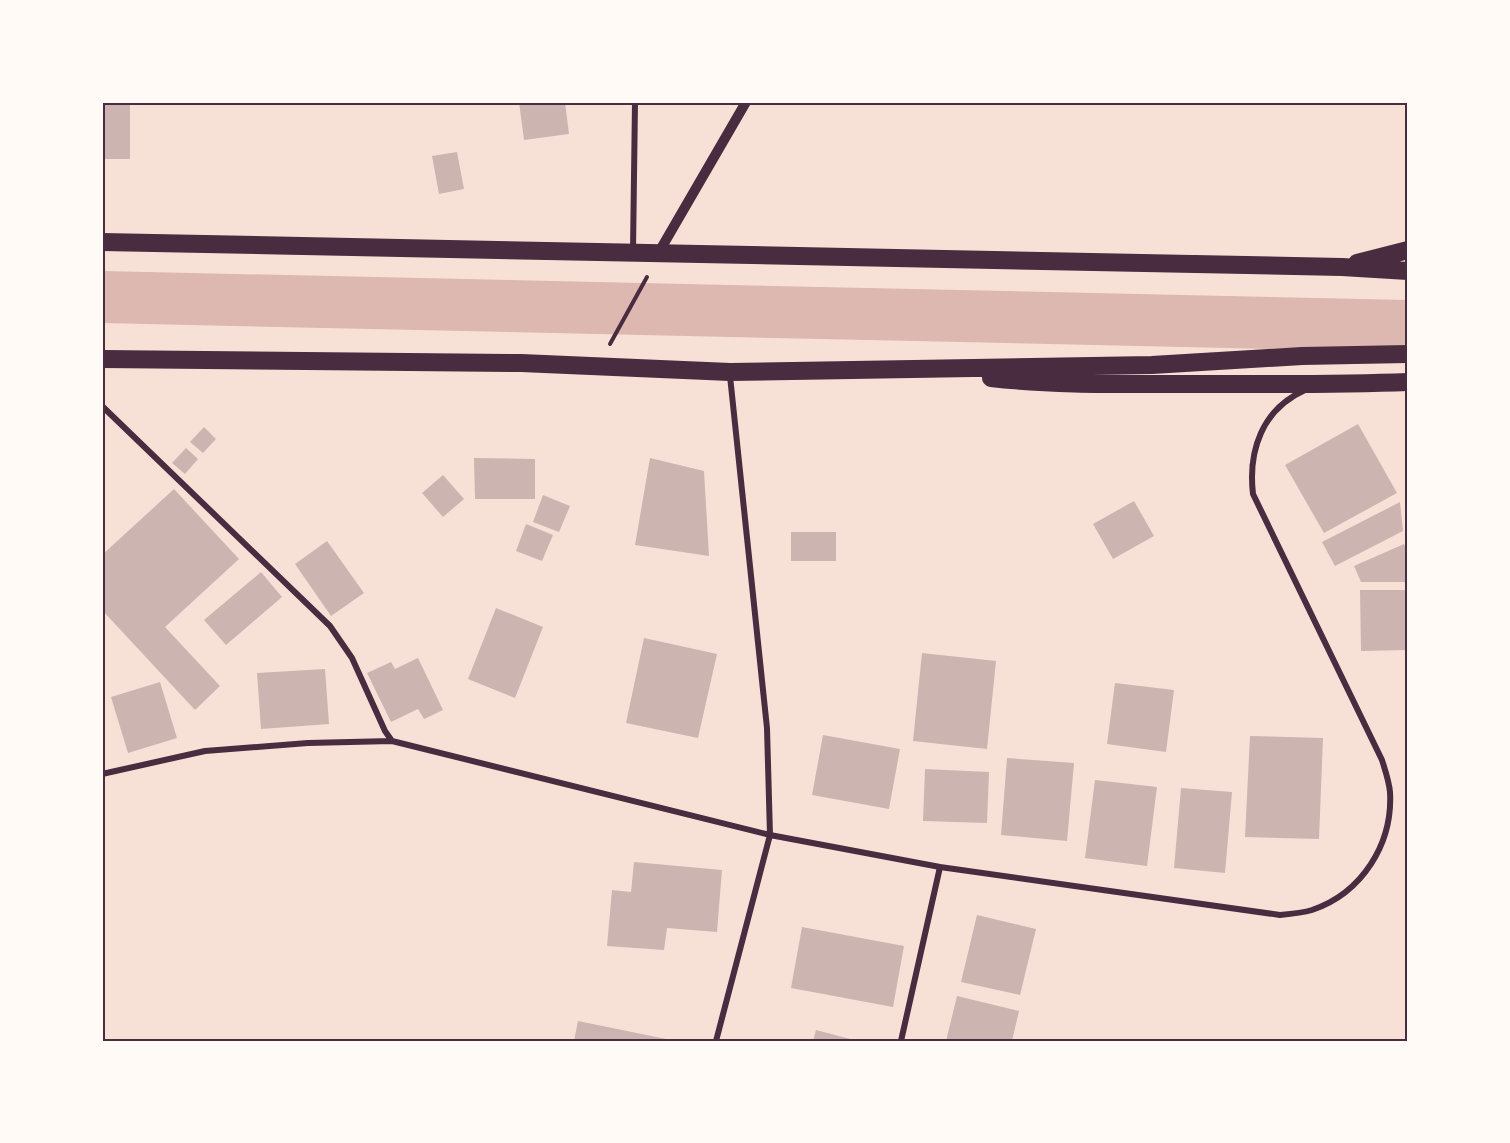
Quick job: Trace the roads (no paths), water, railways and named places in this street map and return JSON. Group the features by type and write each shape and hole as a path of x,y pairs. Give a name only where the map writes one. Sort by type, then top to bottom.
{"highway":[{"path":"102,242 633,251 1342,267 1408,271"},
{"path":"1342,267 1408,250"},
{"path":"102,359 521,363 730,372 1152,365 1302,356 1408,354"},
{"path":"921,369 1023,382 1317,385 1408,382"}],"street":[{"path":"633,251 635,102"},
{"path":"659,252 746,102"},
{"path":"716,1041 770,836 767,728 730,372"},
{"path":"102,774 205,751 308,743 392,741 770,836 940,867 1280,915 1311,910 1339,897 1363,877 1380,850 1389,821 1390,790 1382,760 1261,516 1253,494 1251,471 1254,448 1263,427 1287,401 1317,385"},
{"path":"102,406 330,626 352,658 385,731 392,741"},
{"path":"901,1041 940,867"}],"waterway":[{"path":"102,297 1408,326"}]}
